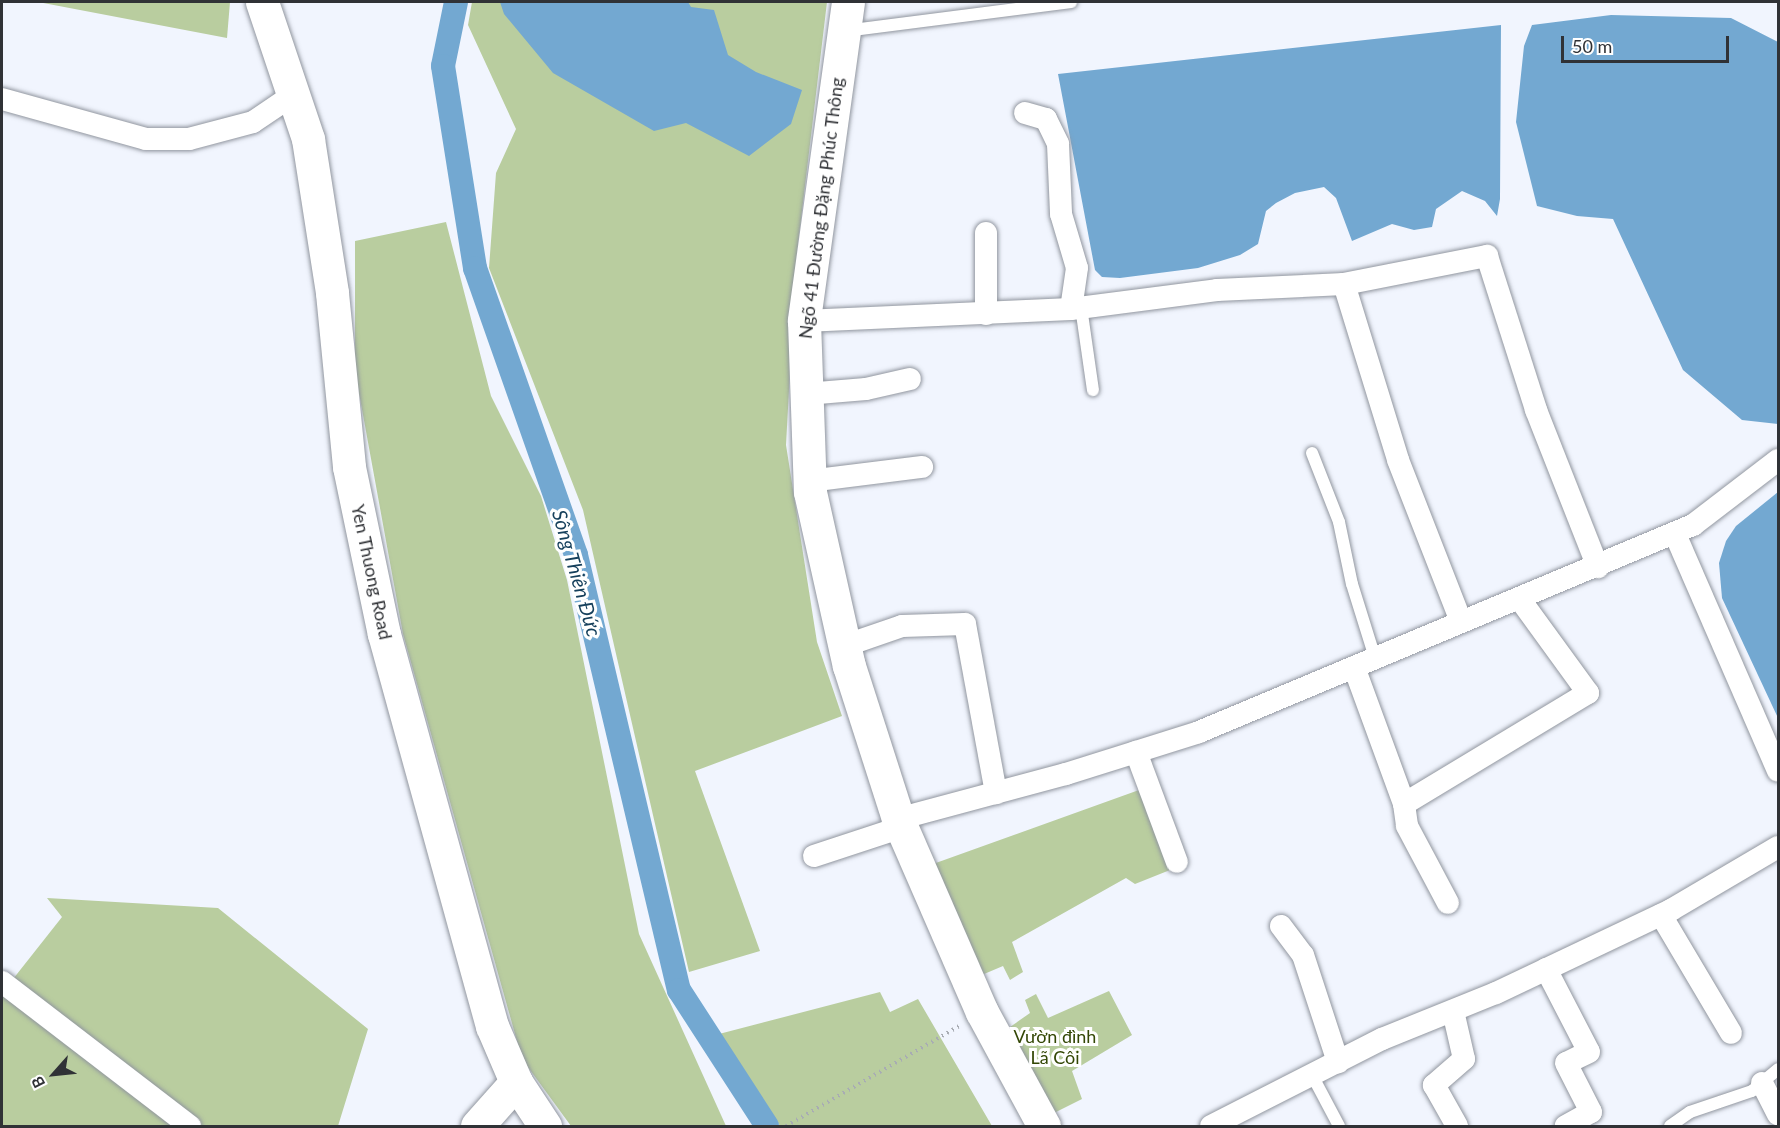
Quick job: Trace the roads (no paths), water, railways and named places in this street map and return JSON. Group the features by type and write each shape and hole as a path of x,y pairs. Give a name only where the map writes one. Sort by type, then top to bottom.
{"main road":[{"name":"Yen Thuong Road","path":"262,2 308,139 332,293 349,467 384,634 492,1026 516,1082 545,1126"},
{"name":"Ngõ 41 Đường Đặng Phúc Thông","path":"846,16 804,321 809,481 844,646 898,819 982,1012 1044,1126"},
{"path":"477,1126 516,1082"}],"street":[{"path":"2,99 146,139 189,139 252,122 292,95"},
{"path":"1025,114 1046,119 1058,144 1061,214 1077,268 1076,308"},
{"path":"986,233 986,314"},
{"path":"804,321 1076,308 1217,290 1344,284 1487,256 1536,410 1598,567"},
{"path":"1344,284 1398,460 1461,622"},
{"path":"806,394 866,389 910,379"},
{"path":"814,856 890,831 898,819 1199,732 1675,534 1693,525 1779,460"},
{"path":"809,481 922,467"},
{"path":"1675,534 1779,771"},
{"path":"1404,804 1588,693 1519,598"},
{"path":"844,646 902,626 965,624 996,792"},
{"path":"1354,667 1404,804 1407,826 1448,903"},
{"path":"1136,752 1177,862"},
{"path":"1211,1126 1338,1062 1661,915 1779,847"},
{"path":"1661,915 1731,1033"},
{"path":"1281,926 1303,955 1338,1062"},
{"path":"1546,969 1589,1052 1566,1063 1591,1112 1566,1126"},
{"path":"2,982 190,1126"},
{"path":"1453,1011 1464,1059 1434,1085 1457,1126"},
{"path":"1770,1076 1779,1114"}],"lane":[{"path":"846,16 1071,2"},
{"path":"1076,308 1093,390"},
{"path":"1312,453 1339,522 1352,584 1375,658"},
{"path":"1312,1075 1339,1126"},
{"path":"1670,1126 1690,1112 1732,1101 1770,1076"}],"water":[{"path":"500,2 688,2 691,7 714,10 728,55 756,72 802,90 791,124 749,156 686,123 654,131 553,73 504,14"},
{"path":"1611,15 1731,18 1778,42 1778,424 1742,420 1683,370 1613,219 1577,216 1537,206 1516,122 1524,46 1532,25"},
{"path":"1501,25 1500,199 1497,216 1485,201 1462,191 1436,209 1432,227 1414,230 1392,224 1352,241 1336,198 1324,187 1295,193 1266,211 1258,244 1240,255 1198,268 1120,278 1102,277 1095,270 1058,74"},
{"path":"1778,492 1778,718 1722,598 1719,563 1726,541 1736,526"}],"waterway":[{"name":"Sông Thiên Đức","path":"456,2 443,66 475,268 576,555 679,990 767,1126"}],"park label":[{"name":"Vườn đình Lã Côi","path":"1055,1047"}]}
